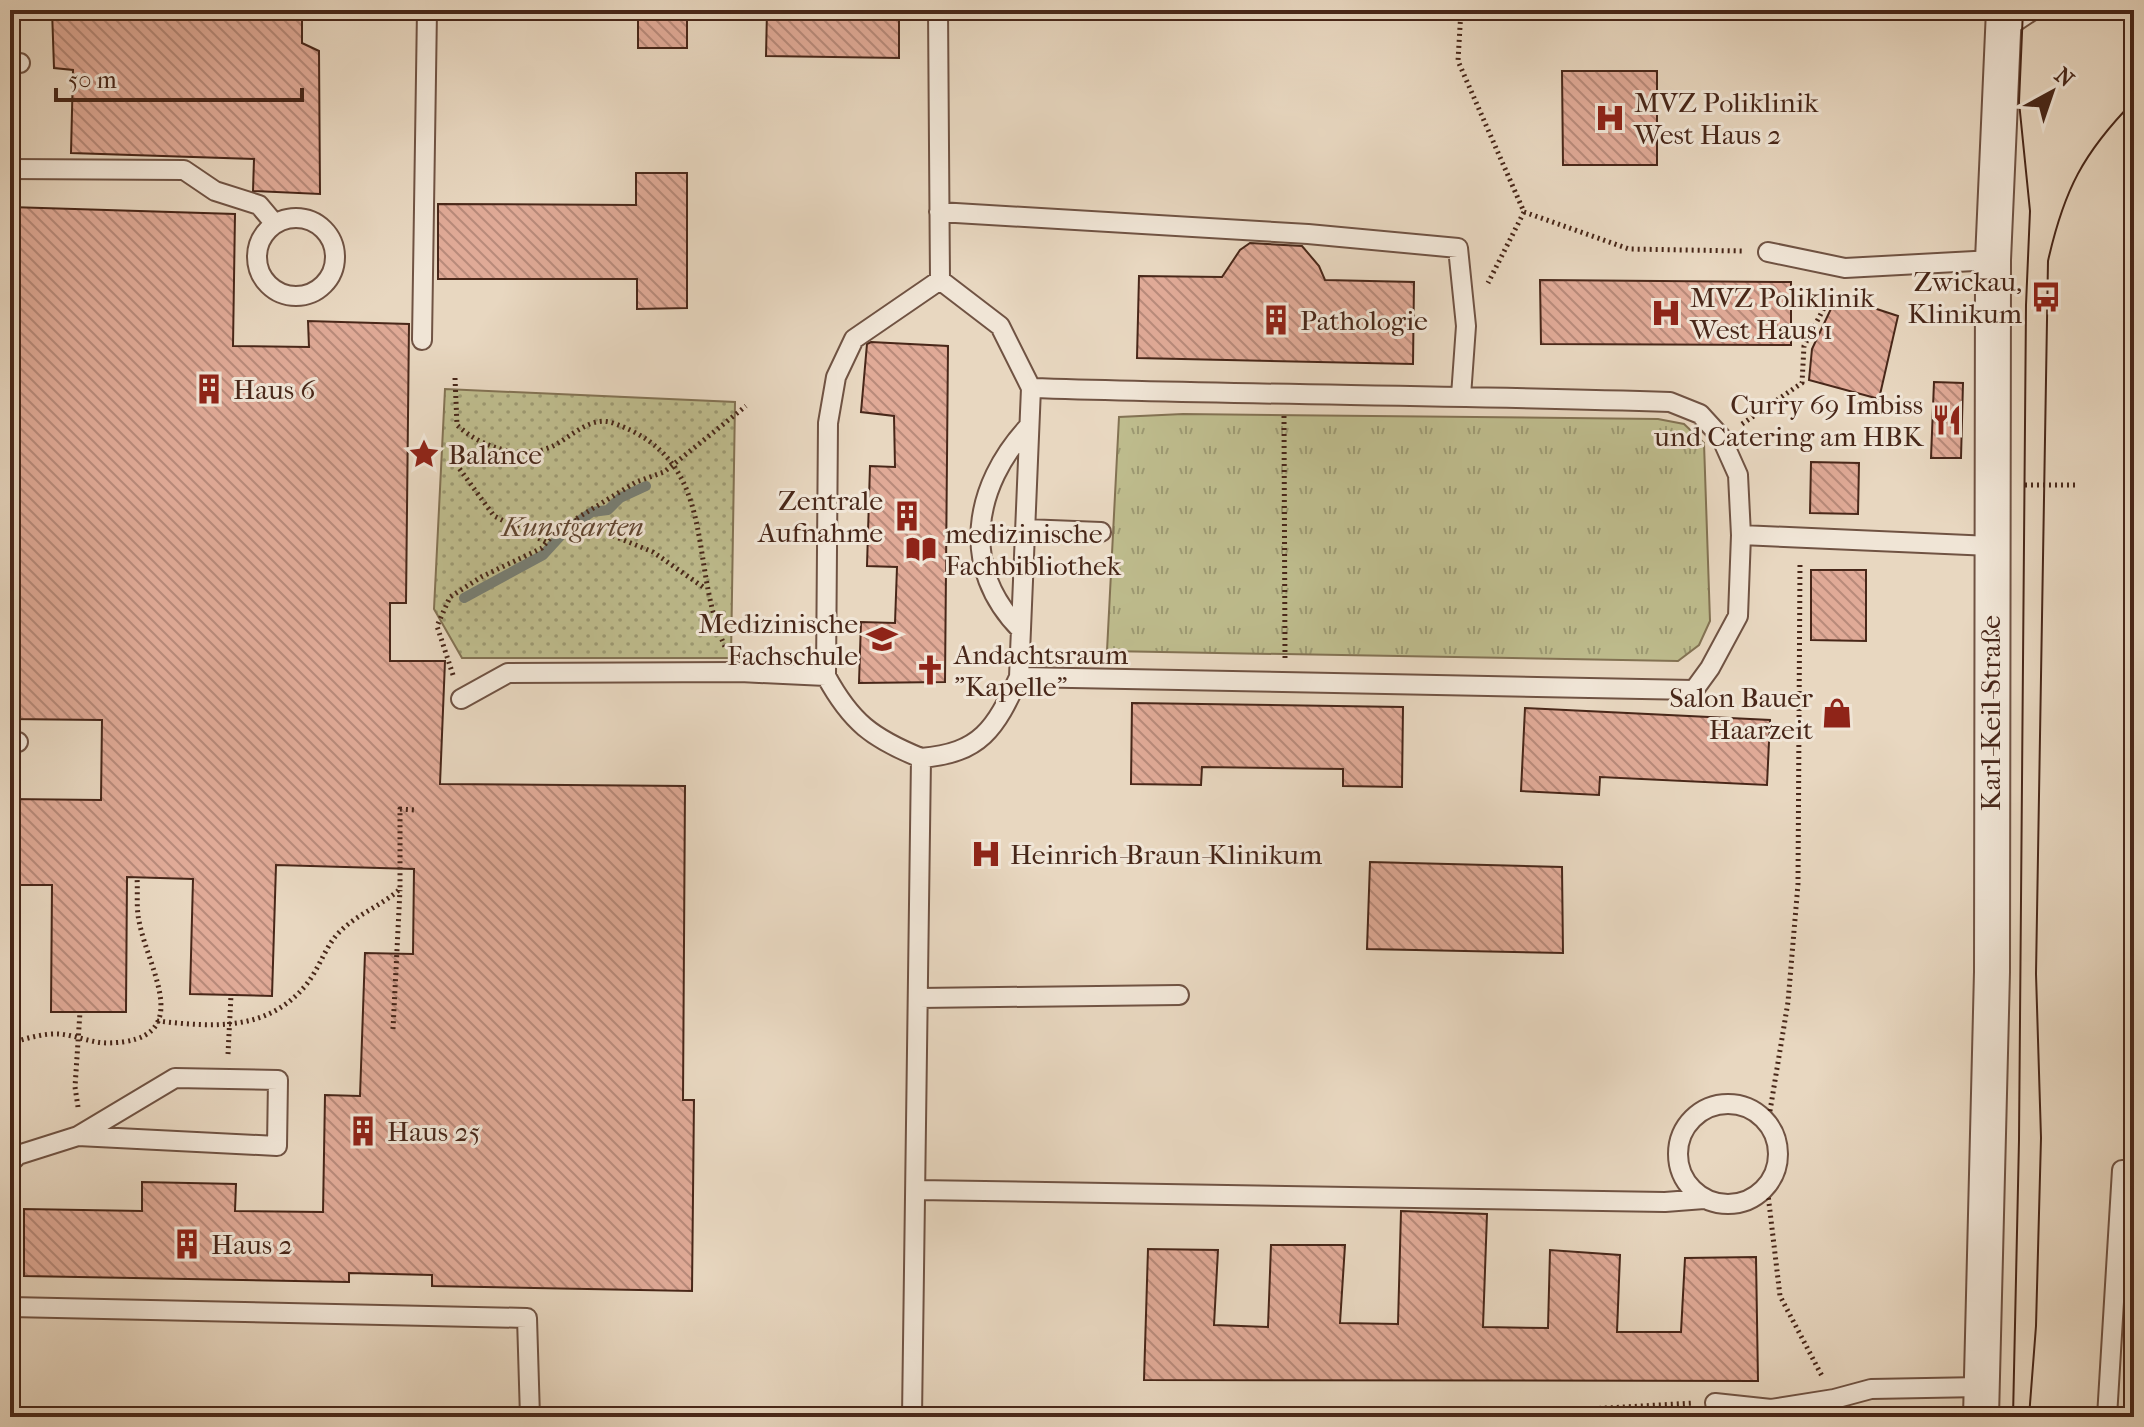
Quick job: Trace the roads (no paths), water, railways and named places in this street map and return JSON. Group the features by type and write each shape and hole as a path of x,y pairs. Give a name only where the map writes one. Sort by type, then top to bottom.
{"street":[{"name":"Karl-Keil-Straße","path":"1981,1402 1992,972 1993,260 2004,20"}],"lane":[{"path":"422,340 427,10"},
{"path":"938,10 940,280"},
{"path":"2004,20 2033,10"},
{"path":"10,169 184,170 215,191 259,205 275,224"},
{"path":"939,212 1308,234 1458,248 1466,326 1461,396"},
{"path":"300,218 323,228 331,239 335,264 331,276 312,293 300,297 275,290 259,270 259,244 275,224 300,218"},
{"path":"1768,252 1845,268 1993,260"},
{"path":"940,280 1000,326 1031,388 1019,677 1003,712 977,742 953,755 921,758 887,744 859,725 840,702 826,676 828,423 836,377 854,339 940,280"},
{"path":"1019,677 1694,690 1717,657 1738,616 1741,535 1738,475 1721,437 1700,414 1670,402 1461,396 1284,396 1031,388"},
{"path":"1021,630 1004,612 989,581 981,550 982,516 987,487 1008,449 1029,426"},
{"path":"1025,529 1101,532"},
{"path":"1741,535 1991,546"},
{"path":"461,699 508,673 740,672 826,676"},
{"path":"912,1417 921,758"},
{"path":"919,998 1179,995"},
{"path":"10,1163 18,1155 78,1136 175,1078 278,1080 277,1146 78,1136"},
{"path":"917,1190 1665,1202 1704,1199 1731,1204 1755,1197 1767,1186 1778,1156 1778,1144 1768,1123 1740,1105 1719,1104 1691,1119 1683,1131 1678,1163 1684,1179 1704,1199"},
{"path":"2107,1417 2122,1170"},
{"path":"10,1307 527,1318 530,1417"},
{"path":"1715,1403 1771,1409 1834,1399 1871,1389 1981,1402"}],"waterway":[{"path":"464,598 543,555 565,531 592,512 608,510 620,498 646,486"}],"tram line":[{"path":"2013,1417 2019,1140 2026,305 2030,211 2019,102 2023,10"},
{"path":"2029,1417 2036,1326 2041,1138 2036,974 2048,261 2061,213 2078,174 2101,138 2134,101"}],"place":[{"name":"MVZ Poliklinik West Haus 2","path":"1610,118"},
{"name":"Zwickau, Klinikum","path":"2046,297"},
{"name":"MVZ Poliklinik West Haus 1","path":"1666,313"},
{"name":"Pathologie","path":"1276,320"},
{"name":"Haus 6","path":"209,389"},
{"name":"Curry 69 Imbiss und Catering am HBK","path":"1947,420"},
{"name":"Balance","path":"424,454"},
{"name":"Zentrale Aufnahme","path":"907,516"},
{"name":"medizinische Fachbibliothek","path":"921,549"},
{"name":"Medizinische Fachschule","path":"882,639"},
{"name":"Andachtsraum \"Kapelle\"","path":"930,670"},
{"name":"Salon Bauer Haarzeit","path":"1837,713"},
{"name":"Heinrich-Braun-Klinikum","path":"986,854"},
{"name":"Haus 25","path":"363,1131"},
{"name":"Haus 2","path":"187,1244"}],"park label":[{"name":"Kunstgarten","path":"573,526"}]}
